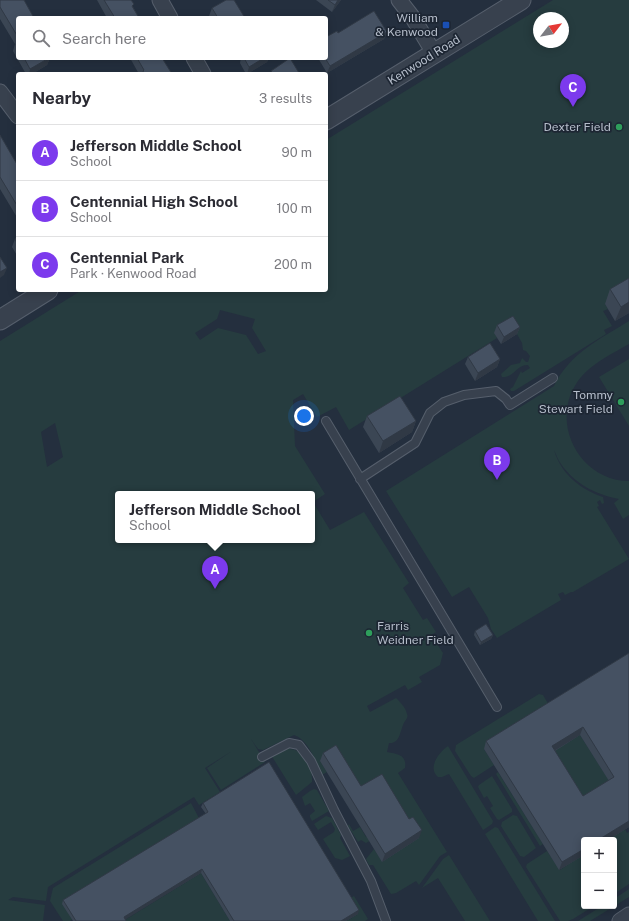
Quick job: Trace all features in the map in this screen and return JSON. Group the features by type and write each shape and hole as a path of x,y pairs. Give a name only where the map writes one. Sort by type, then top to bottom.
{"street":[{"path":"160,0 169,16"},
{"path":"399,0 413,18 434,54"},
{"name":"Kenwood Road","path":"328,119 521,0"},
{"path":"195,60 202,72"},
{"path":"0,92 16,113"},
{"path":"0,320 45,292"},
{"path":"620,921 629,915"}],"lane":[{"path":"360,478 415,443 430,413 444,402 464,395 496,391 510,405 553,378"},
{"path":"326,421 497,706"},
{"path":"262,757 289,743 299,745 311,761 334,810 371,881 386,921"}],"green space":[{"path":"553,0 629,0 629,289 605,304 608,309 603,311 612,326 604,330 606,334 514,391 511,391 510,389 513,387 521,371 522,373 530,368 528,365 521,367 506,377 502,377 501,374 511,365 520,363 522,358 528,362 530,356 523,350 522,343 517,334 495,333 497,338 349,430 336,407 317,417 303,394 293,400 295,446 325,494 315,501 315,491 115,491 115,543 315,543 315,505 330,530 364,512 409,583 403,588 423,620 427,618 436,632 431,635 443,653 440,665 419,677 422,682 408,690 405,685 367,706 370,712 396,698 403,705 407,717 397,740 389,743 387,752 401,756 405,760 405,768 398,773 447,852 440,856 419,885 416,881 396,893 391,894 373,865 369,865 366,859 374,849 382,861 385,832 366,843 361,840 358,842 348,826 349,824 353,831 360,827 366,837 380,829 320,761 327,772 322,775 304,741 294,735 263,750 258,749 251,739 265,762 221,790 207,768 232,751 205,768 220,792 199,805 194,797 48,887 46,901 13,897 8,900 45,905 43,921 0,921 0,341 79,292 328,292 328,139 533,12 533,48 569,48 569,12 534,12","holes":["220,310 255,319 252,328 266,351 258,354 246,335 218,328 200,340 195,333 217,319","55,423 63,457 47,467 41,432"]},
{"path":"629,321 629,344 600,361 581,377 569,400 567,416 569,433 575,448 584,461 597,472 612,479 629,481 629,515 623,519 614,503 619,499 594,491 579,483 561,464 554,450 561,466 572,480 587,490 603,497 604,503 602,504 600,500 597,502 599,506 597,507 629,559 573,592 565,595 563,592 558,594 561,600 497,638 491,629 488,618 469,587 452,597 386,491 554,386 568,365 586,348"},
{"name":"Tommy Stewart Field","path":"629,359 629,426 599,377"},
{"path":"539,694 543,695 550,707 484,749 494,765 474,778 471,776 455,751 456,745"},
{"path":"580,735 612,785 581,804 549,754"},
{"path":"448,746 493,821 492,824 483,830 449,774 438,777 435,773 434,765 436,760 441,752"},
{"path":"288,748 296,750 304,757 309,765 312,778 312,782 296,795 271,755"},
{"path":"498,772 543,844 540,846 496,774"},
{"path":"492,776 512,809 512,812 499,820 490,808 493,806 487,796 484,798 478,787"},
{"path":"314,789 317,790 329,811 312,821 310,815 315,811 310,803 305,806 302,797"},
{"path":"191,803 200,820 70,921 63,921 50,901 53,888"},
{"path":"513,815 517,816 536,848 524,857 520,856 501,826 502,822"},
{"path":"326,816 332,818 341,835 340,838 350,856 342,860 335,858 323,839 334,832 335,829 331,822 318,830 314,824"},
{"path":"495,827 498,828 555,921 538,921 485,834"},
{"path":"625,829 627,833 629,832 629,884 617,892 617,837 612,837"},
{"path":"547,851 560,870 581,856 581,909 589,909 573,919 568,921 560,921 526,867 527,864"},
{"path":"449,855 490,921 465,921 438,878 422,888 443,859"},
{"path":"201,873 230,921 123,921"},
{"path":"629,889 629,897 617,904 617,897"},
{"path":"354,896 368,919 365,921 346,921 358,914 349,899"},
{"path":"597,909 610,909 590,921 578,921"}],"building":[{"path":"0,0 24,0 33,16 16,16 16,34 0,7"},
{"path":"104,0 131,0 134,4 132,6 138,16 114,16"},
{"path":"226,0 234,0 244,16 217,16 212,8"},
{"path":"328,0 338,0 335,5"},
{"path":"374,11 387,32 330,66 326,60 328,60 328,36 337,31 338,33"},
{"path":"25,60 46,60 30,69"},
{"path":"138,60 163,60 171,72 143,72 144,70"},
{"path":"245,60 261,60 249,67"},
{"path":"287,60 291,60 298,72 272,72"},
{"path":"0,135 16,163 16,204 0,177"},
{"path":"0,257 7,268 0,272"},
{"path":"629,278 629,302 621,307 610,289"},
{"path":"513,316 520,327 504,337 497,325"},
{"path":"490,343 500,359 478,373 468,357"},
{"path":"400,396 416,421 383,441 367,416"},
{"path":"486,624 493,635 481,642 475,631"},
{"path":"629,653 629,821 603,837 581,837 581,851 562,862 486,741","holes":["583,727 614,777 583,796 552,746"]},
{"path":"336,745 361,786 382,774 409,819 413,817 422,830 385,854 323,753"},
{"path":"269,762 359,910 341,921 234,921 202,869 124,917 126,921 76,921 63,900 208,812 203,803"}],"place":[{"name":"William & Kenwood","path":"446,25"},
{"name":"Centennial Park","path":"573,107"},
{"name":"Dexter Field","path":"619,127"},
{"name":"Tommy Stewart Field","path":"621,402"},
{"name":"Centennial High School","path":"497,480"},
{"name":"Jefferson Middle School","path":"215,589"},
{"name":"Farris Weidner Field","path":"369,633"}]}
